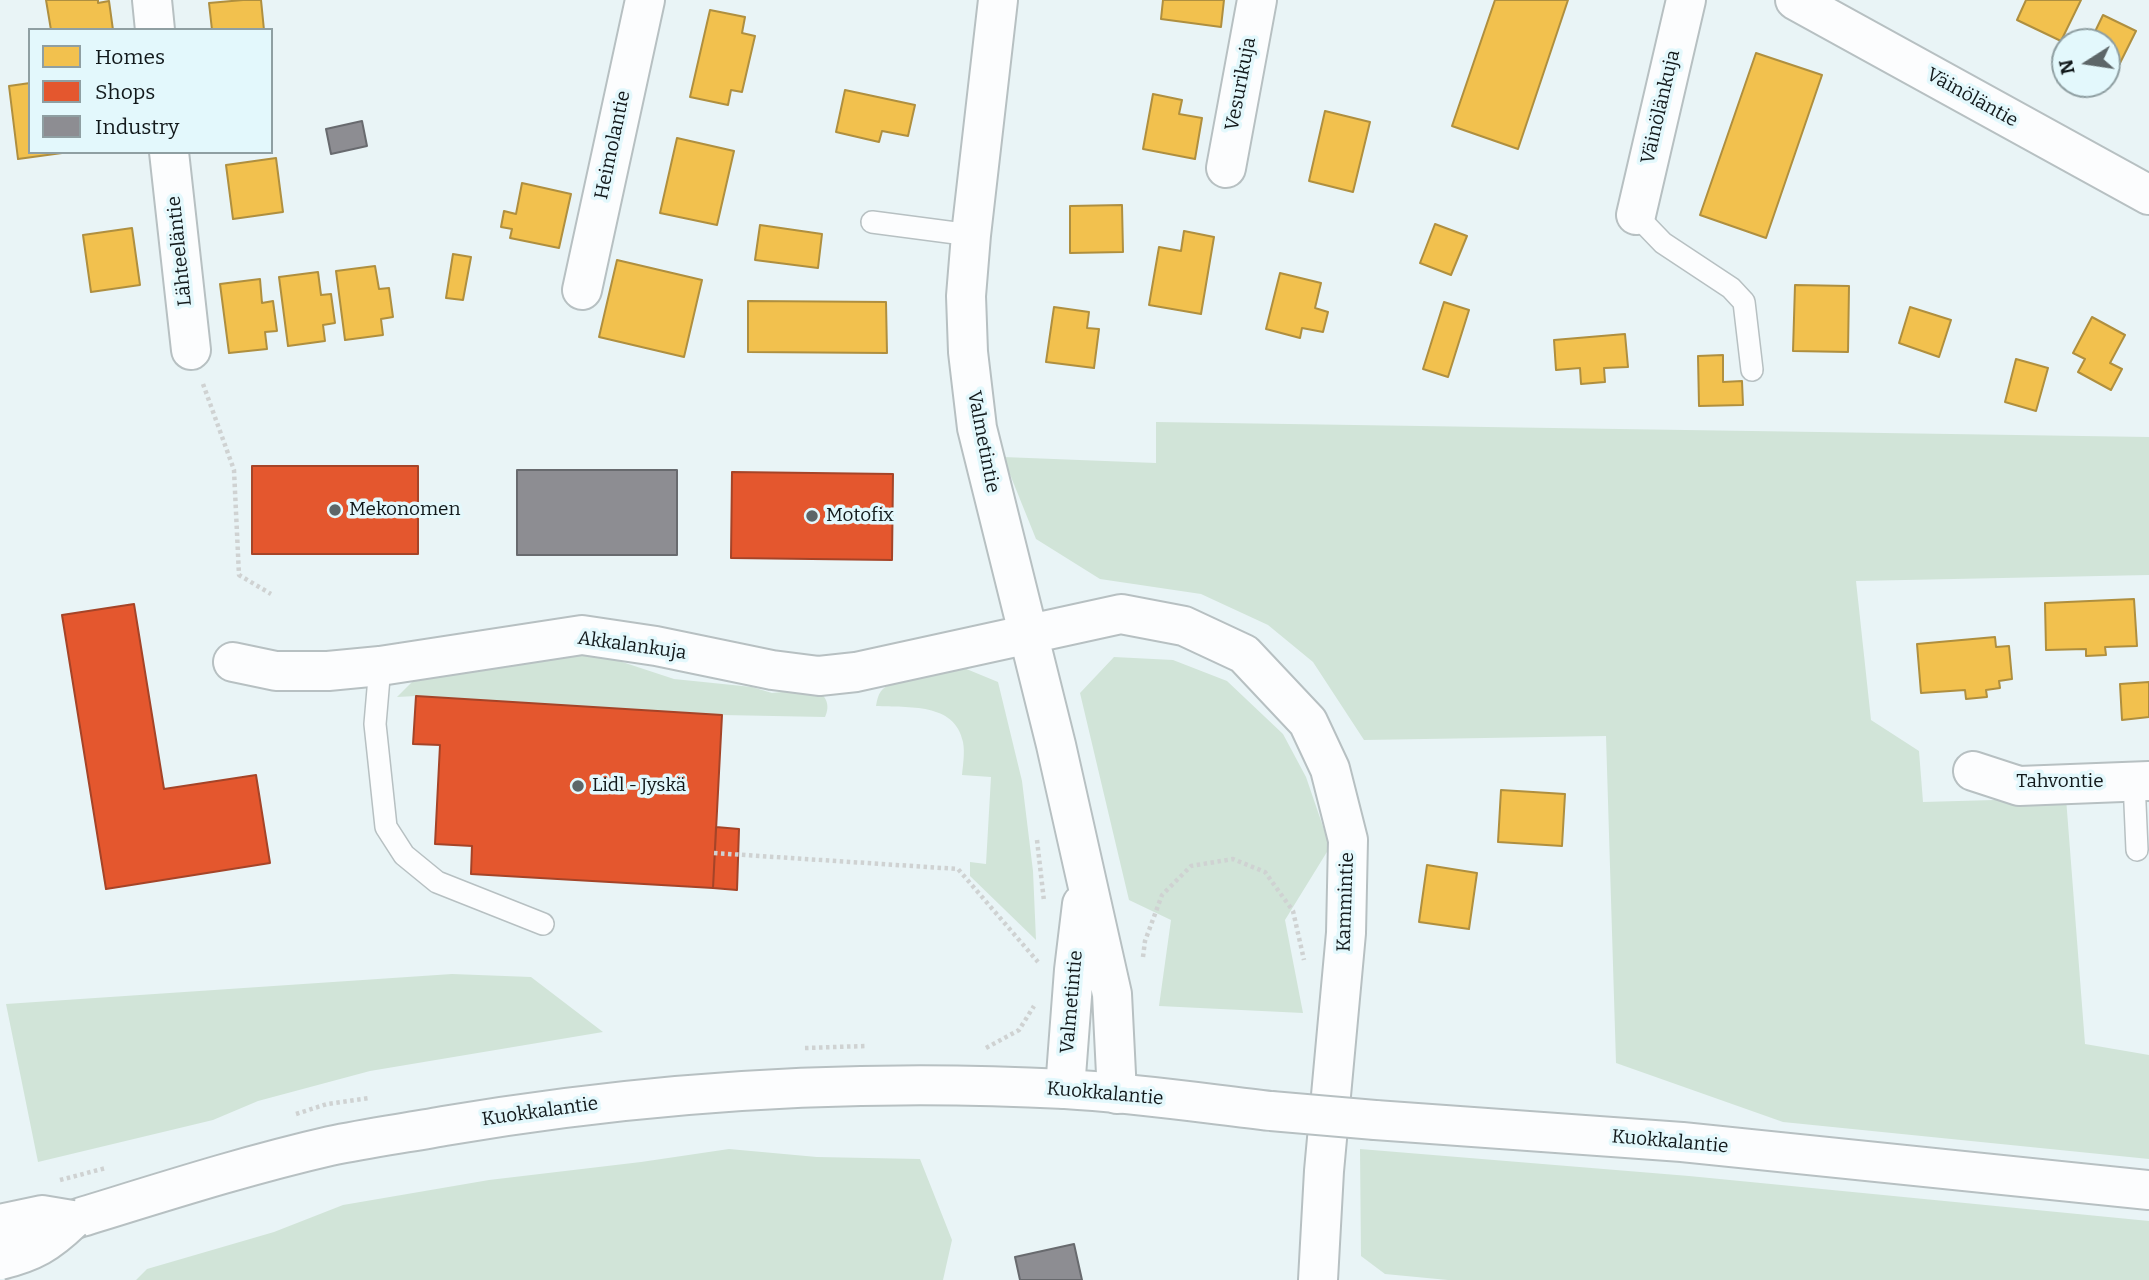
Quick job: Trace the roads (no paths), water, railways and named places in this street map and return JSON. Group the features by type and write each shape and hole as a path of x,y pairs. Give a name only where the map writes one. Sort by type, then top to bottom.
{"street":[{"path":"152,0 155,28"},
{"name":"Heimolantie","path":"582,290 645,0"},
{"name":"Valmetintie","path":"998,0 971,235 967,296 968,352 977,428 1029,635 1112,994 1117,1094"},
{"name":"Vesurikuja","path":"1226,168 1257,0"},
{"name":"Väinölänkuja","path":"1636,215 1686,0"},
{"name":"Väinöläntie","path":"1795,0 2149,195"},
{"name":"Lähteeläntie","path":"169,154 191,350"},
{"name":"Kammintie","path":"1029,635 1121,614 1184,626 1244,654 1308,722 1330,769 1348,839 1346,933 1324,1171 1318,1280"},
{"name":"Akkalankuja","path":"233,662 276,671 328,671 380,666 582,635 819,676 856,672 1029,635"},
{"name":"Tahvontie","path":"1973,771 2019,786 2141,781"},
{"name":"Valmetintie","path":"1065,1089 1074,970 1086,874"},
{"name":"Kuokkalantie","path":"0,1260 20,1255 50,1241 72,1220 331,1146 502,1116 626,1101 775,1088 880,1085 1065,1089 1375,1120 1682,1142 2149,1191"},
{"name":"Kuokkalantie","path":"0,1224 42,1215 72,1220"}],"lane":[{"path":"1636,215 1663,243 1731,288 1744,302 1752,370"},
{"path":"872,222 971,235"},
{"path":"380,666 375,724 386,827 404,855 437,881 543,923"},
{"path":"2137,850 2141,781"}],"railway":[{"path":"0,1224 9,1280"}],"place":[{"name":"Mekonomen","path":"335,510"},
{"name":"Motofix","path":"812,516"},
{"name":"Lidl - Jyskä","path":"578,786"}]}
